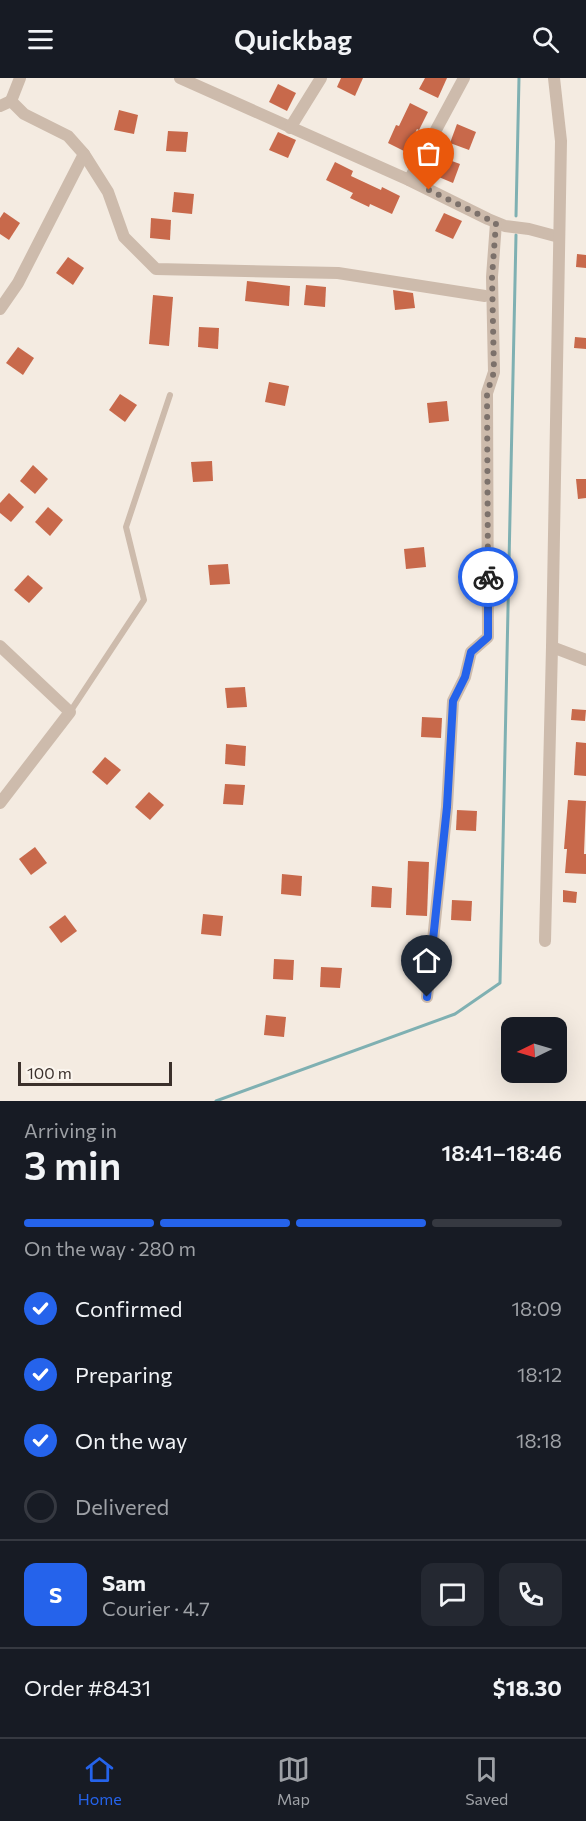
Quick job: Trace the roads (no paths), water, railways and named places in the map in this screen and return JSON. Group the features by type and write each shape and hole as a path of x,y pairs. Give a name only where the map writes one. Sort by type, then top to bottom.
{"street":[{"path":"20,78 6,104 68,136 84,154 108,192 124,237 156,269 338,273 485,296"},
{"path":"180,78 409,180 496,223 559,237"},
{"path":"291,128 321,78"},
{"path":"409,180 464,78"},
{"path":"545,941 561,141 554,78"},
{"path":"0,309 18,283 84,154"},
{"path":"427,997 447,807 453,701 465,677 471,652 488,637 487,393 494,372 492,277 496,223"},
{"path":"0,646 70,712 0,803"},
{"path":"552,646 586,660"}],"lane":[{"path":"70,712 144,600 126,527 170,395"}],"waterway":[{"path":"516,216 519,78"},
{"path":"216,1101 455,1014 500,983 516,235"}]}
